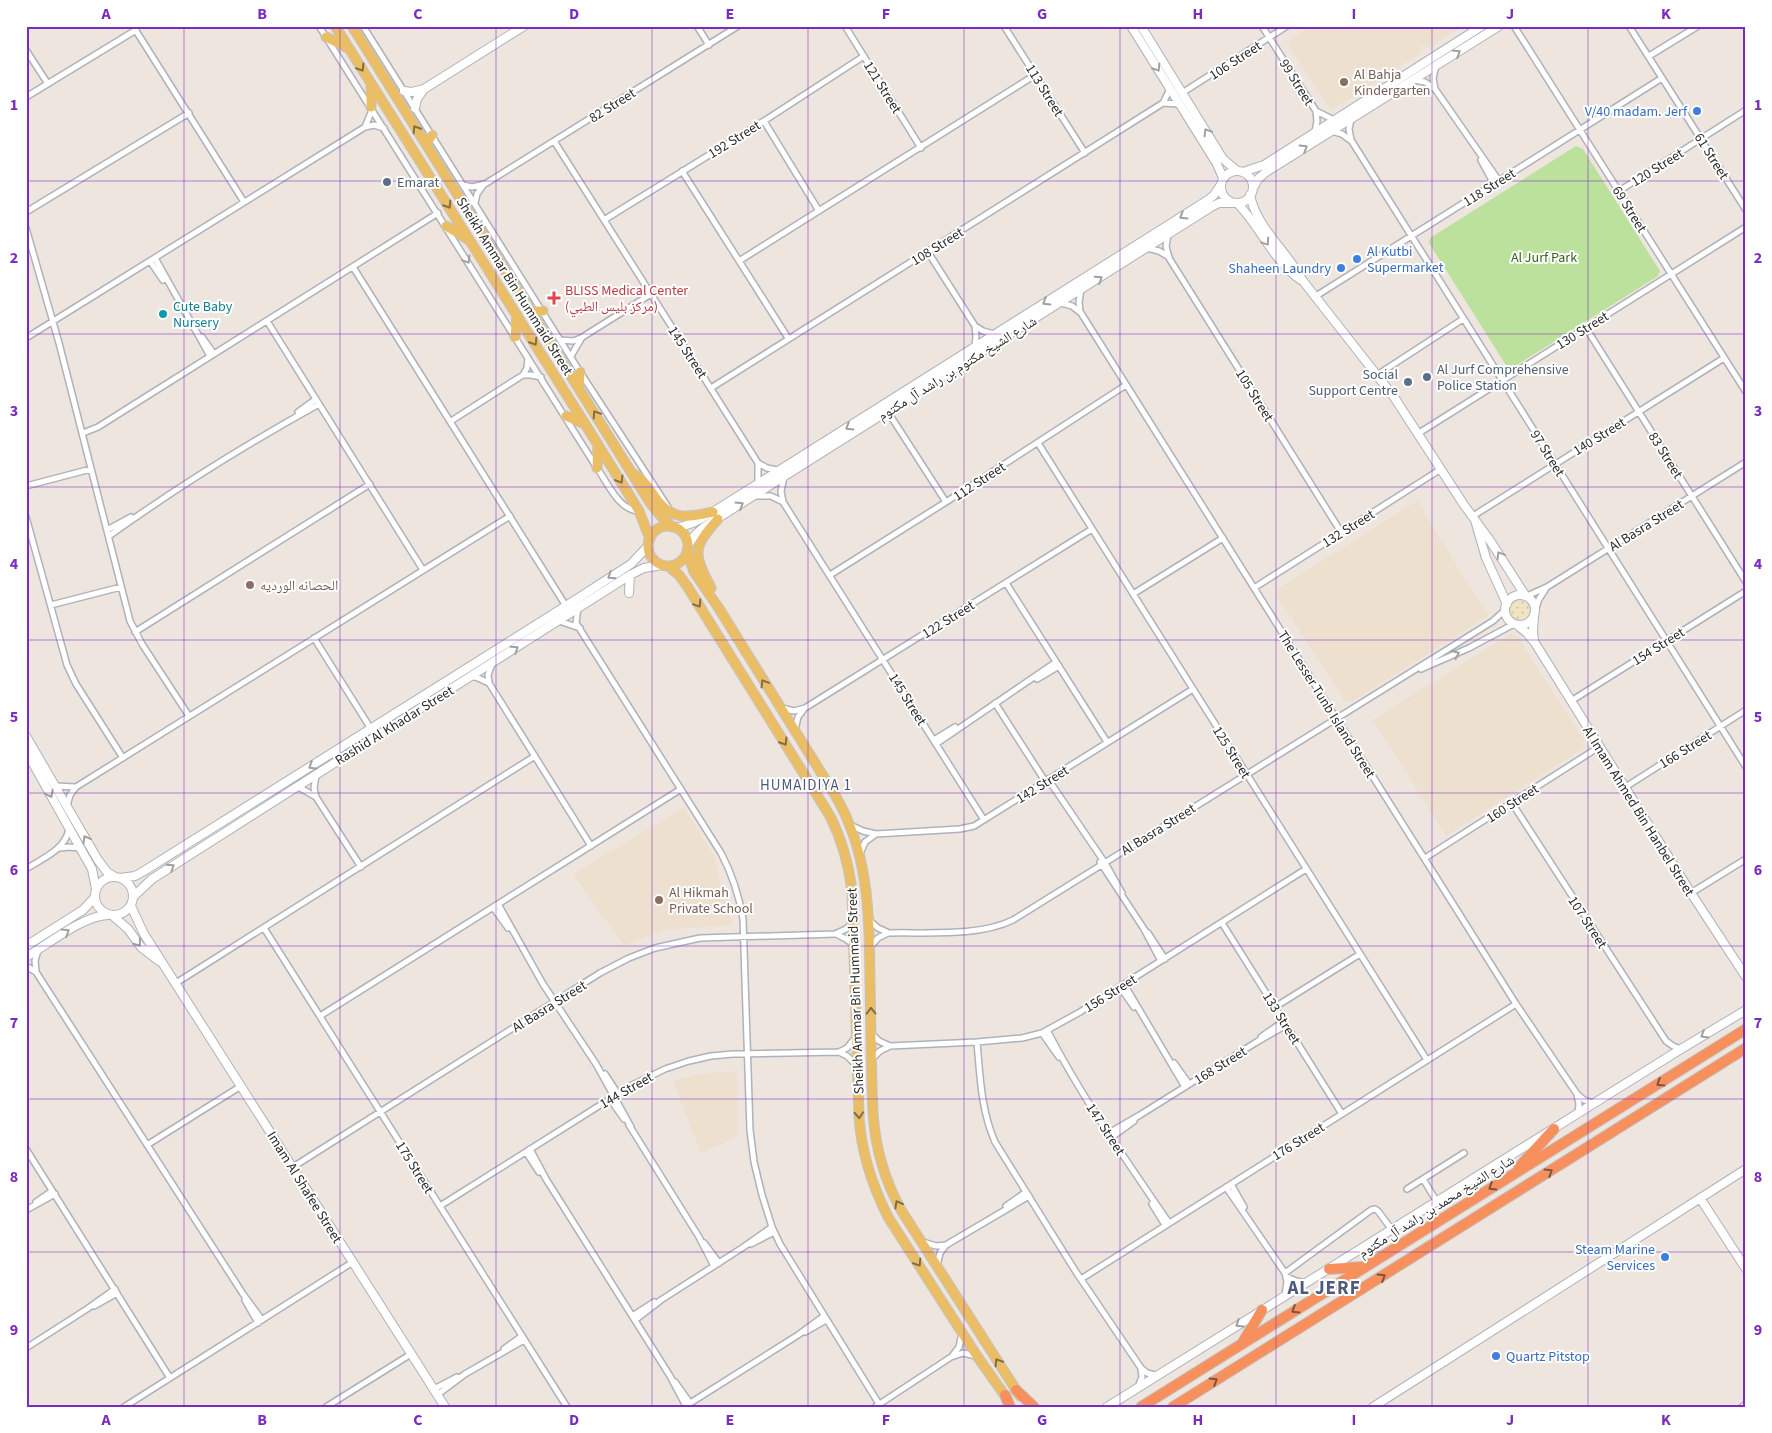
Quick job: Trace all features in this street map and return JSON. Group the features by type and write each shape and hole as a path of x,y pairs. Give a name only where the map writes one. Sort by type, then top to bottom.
{"highway":[{"name":"شارع الشيخ محمد بن راشد آل مكتوم","path":"1141,1407 1746,1029"},
{"path":"1173,1407 1746,1048"},
{"path":"1515,1173 1554,1129"},
{"path":"1328,1269 1363,1267"},
{"path":"1242,1343 1262,1310"},
{"path":"1016,1390 1034,1407"},
{"path":"1005,1395 1012,1407"}],"main road":[{"name":"Sheikh Ammar Bin Hummaid Street","path":"335,26 586,424 639,512 649,542"},
{"name":"Sheikh Ammar Bin Hummaid Street","path":"352,26 655,510 674,527"},
{"path":"326,37 349,49"},
{"path":"371,84 372,109"},
{"path":"426,144 432,135"},
{"path":"446,226 470,240"},
{"path":"531,311 543,311"},
{"path":"515,337 517,315"},
{"path":"578,386 580,372"},
{"path":"566,416 586,424"},
{"path":"597,468 598,444"},
{"path":"632,472 644,480 661,505 673,514 685,517 715,516"},
{"path":"715,516 702,538 697,557 718,608"},
{"path":"674,527 685,535 688,548 680,562 665,565 652,557 649,542 659,528 674,527"},
{"name":"Sheikh Ammar Bin Hummaid Street","path":"688,548 694,572 835,795 850,825 860,855 868,895 874,1125 881,1163 895,1198 1027,1407"},
{"name":"Sheikh Ammar Bin Hummaid Street","path":"665,565 679,575 687,586 830,816 841,840 852,892 861,1140 867,1166 874,1187 888,1217 977,1356 1005,1395"}],"street":[{"path":"319,26 597,468 624,506 639,512"},
{"path":"363,26 580,372 673,514"},
{"path":"414,108 417,99 424,90 524,26"},
{"path":"697,26 710,44"},
{"path":"702,26 710,44"},
{"name":"82 Street","path":"463,185 472,187 485,184 738,26"},
{"name":"121 Street","path":"844,26 920,148"},
{"name":"113 Street","path":"1004,26 1085,153"},
{"path":"1131,26 1216,164 1222,182 1224,197 1235,203 1250,217 1280,261 1291,273 1303,281"},
{"path":"1141,26 1223,158 1250,177 1254,208 1263,223 1303,281 1377,375 1419,433 1464,505 1526,596 1534,604 1534,614"},
{"name":"99 Street","path":"1262,26 1316,111 1317,121 1314,132"},
{"name":"106 Street","path":"1182,93 1287,26"},
{"path":"1222,182 1228,173 1264,165 1482,26"},
{"path":"1235,203 1245,201 1262,175 1499,26"},
{"name":"69 Street","path":"1514,26 1746,392"},
{"name":"61 Street","path":"1629,26 1746,210"},
{"path":"1649,56 1698,26"},
{"path":"26,96 135,28 244,202"},
{"path":"26,50 48,84"},
{"name":"192 Street","path":"604,220 764,121 864,56"},
{"path":"1435,89 1433,78 1436,66"},
{"path":"739,261 1035,75"},
{"name":"118 Street","path":"1316,296 1662,78"},
{"path":"1413,80 1425,82 1435,89 1496,182"},
{"path":"1170,89 1163,103 1179,104"},
{"path":"404,90 412,92 424,90"},
{"name":"108 Street","path":"711,388 1163,103"},
{"path":"365,126 372,109"},
{"name":"120 Street","path":"1618,191 1746,110"},
{"name":"99 Street","path":"1316,111 1334,120"},
{"path":"26,212 189,113"},
{"path":"1351,118 1349,129 1351,140"},
{"path":"764,121 819,211"},
{"path":"26,338 365,126 384,128"},
{"path":"1331,131 1342,134 1351,140"},
{"name":"97 Street","path":"1351,140 1746,767"},
{"name":"145 Street","path":"554,141 758,462"},
{"path":"682,171 788,338"},
{"name":"شارع الشيخ مكتوم بن راشد آل مكتوم","path":"674,527 715,516 753,496 782,474 974,347 1208,200 1214,195 1222,182"},
{"path":"475,204 477,194 485,184"},
{"name":"شارع الشيخ مكتوم بن راشد آل مكتوم","path":"688,548 699,531 715,516 758,484 782,474 888,412 1215,205 1224,202 1235,203"},
{"path":"83,433 98,427 438,213"},
{"path":"26,228 83,433 128,614 135,632 189,716"},
{"name":"130 Street","path":"1419,433 1746,228"},
{"name":"105 Street","path":"1168,235 1166,246 1169,258 1341,532"},
{"path":"1147,248 1159,250 1169,258"},
{"path":"928,252 975,326 983,331 996,334"},
{"path":"152,259 212,355"},
{"path":"353,267 566,606"},
{"path":"1081,290 1079,302 1081,313"},
{"path":"561,340 573,341 581,338 651,294"},
{"path":"1061,303 1072,306 1081,313"},
{"name":"The Lesser Tunb Island Street","path":"1081,313 1516,1004 1577,1094 1584,1100 1594,1103"},
{"path":"1377,375 1463,319"},
{"path":"267,321 423,570"},
{"path":"974,347 975,326"},
{"name":"83 Street","path":"1586,328 1746,582"},
{"path":"571,356 581,338"},
{"path":"451,421 523,375 528,365 528,357"},
{"name":"140 Street","path":"1473,516 1724,358"},
{"path":"523,375 542,378"},
{"name":"112 Street","path":"830,575 1126,385"},
{"path":"108,533 318,402"},
{"path":"888,412 946,502"},
{"name":"125 Street","path":"1038,443 1427,1060"},
{"path":"758,462 766,468 782,474 781,491 783,502"},
{"path":"758,462 758,484"},
{"name":"Al Basra Street","path":"1526,596 1546,587 1746,462"},
{"path":"26,486 91,469"},
{"name":"132 Street","path":"1254,588 1442,469"},
{"path":"135,632 370,484"},
{"path":"753,496 771,496 783,502"},
{"name":"145 Street","path":"783,502 984,820"},
{"path":"67,806 70,795 76,787 510,516"},
{"path":"1473,516 1486,558 1506,607 1507,617 1515,624 1527,624 1534,614 1539,599 1546,587"},
{"path":"26,517 51,605 63,656 69,670 123,758"},
{"name":"122 Street","path":"805,708 1092,529"},
{"path":"1132,594 1223,538"},
{"name":"Rashid Al Khadar Street","path":"118,877 135,876 144,871 566,606 631,564 649,542"},
{"name":"Rashid Al Khadar Street","path":"133,897 152,879 630,574 644,568 665,565"},
{"path":"629,592 630,574"},
{"path":"1006,583 1107,742"},
{"path":"51,605 121,587"},
{"name":"154 Street","path":"1570,701 1746,591"},
{"path":"1506,607 1514,596 1526,596"},
{"name":"Al Basra Street","path":"889,933 971,931 997,927 1013,920 1494,621 1506,607"},
{"path":"578,608 576,623 721,853 730,872 741,908 744,936 752,1146 760,1186 773,1229 786,1254 877,1405 951,1357 962,1353 977,1356"},
{"name":"Al Imam Ahmed Bin Hanbel Street","path":"1534,614 1533,630 1535,643"},
{"path":"559,620 580,628"},
{"name":"Al Basra Street","path":"1411,673 1460,652 1515,624"},
{"name":"Al Imam Ahmed Bin Hanbel Street","path":"1515,624 1527,633 1535,643 1690,893 1746,977"},
{"path":"314,638 371,728"},
{"path":"492,663 488,674 489,683 591,846"},
{"path":"935,742 1058,664"},
{"path":"470,676 489,683"},
{"name":"142 Street","path":"850,825 876,834 964,828 984,820 1193,689"},
{"path":"995,703 1096,852 1163,960"},
{"path":"779,707 789,710 805,708"},
{"path":"795,732 796,722 805,708"},
{"name":"166 Street","path":"1624,788 1746,710"},
{"path":"26,736 100,865 129,884 133,892 131,906 121,914 96,916 84,921 26,957"},
{"name":"160 Street","path":"1424,858 1599,747"},
{"path":"28,756 94,873 95,897 98,907 111,915"},
{"path":"176,983 535,756"},
{"path":"316,774 314,783 316,797 360,867"},
{"path":"56,786 76,787"},
{"path":"297,786 316,797"},
{"path":"320,1016 681,789"},
{"name":"107 Street","path":"1512,803 1666,1041 1672,1046 1681,1049"},
{"path":"26,869 59,848 65,840 69,828"},
{"path":"860,855 866,842 876,834"},
{"path":"59,848 80,848"},
{"path":"1690,893 1746,859"},
{"name":"156 Street","path":"890,1046 1013,1039 1045,1032 1306,869"},
{"path":"96,888 104,880 118,877"},
{"path":"26,946 78,913 95,897"},
{"name":"Imam Al Shafee Street","path":"131,906 140,927 445,1407"},
{"path":"496,906 596,1064 631,1127 717,1264"},
{"name":"Imam Al Shafee Street","path":"111,915 128,929 141,947 166,968"},
{"path":"835,934 846,929 854,920"},
{"path":"869,920 878,928 889,933"},
{"name":"133 Street","path":"1222,922 1342,1114"},
{"name":"175 Street","path":"264,928 566,1407"},
{"path":"870,947 878,938 889,933"},
{"path":"835,934 855,946"},
{"name":"Al Basra Street","path":"293,1168 614,965 655,948 700,938 835,934"},
{"path":"36,972 35,961 38,950"},
{"path":"1275,1007 1360,954"},
{"path":"26,966 36,972 260,1321"},
{"path":"1122,985 1187,1086"},
{"name":"176 Street","path":"1081,1279 1516,1004"},
{"path":"1107,1407 1139,1385 1746,1010"},
{"name":"168 Street","path":"1110,1135 1285,1023"},
{"path":"871,1032 879,1041 890,1046"},
{"name":"147 Street","path":"1045,1032 1167,1224"},
{"path":"839,1052 847,1048 856,1037"},
{"name":"107 Street","path":"1666,1041 1667,1058"},
{"path":"977,1042 983,1105 988,1124 999,1150 1081,1279 1141,1368 1155,1376"},
{"path":"871,1060 880,1051 890,1046"},
{"path":"839,1052 851,1059 857,1066"},
{"name":"144 Street","path":"440,1206 614,1096 654,1074 689,1061 722,1055 839,1052"},
{"path":"147,1145 241,1086"},
{"path":"1577,1094 1579,1104 1577,1113"},
{"path":"26,1149 170,1378"},
{"path":"528,1150 687,1405 825,1318"},
{"path":"1407,1190 1464,1153"},
{"path":"1373,1407 1746,1169"},
{"path":"1423,1180 1437,1202"},
{"path":"1228,1185 1286,1275 1296,1281 1306,1283"},
{"path":"27,1210 54,1192"},
{"path":"937,1267 938,1257 946,1245 1027,1194"},
{"path":"1700,1198 1746,1269"},
{"path":"1286,1275 1372,1210 1377,1210 1392,1230"},
{"path":"633,1318 773,1229"},
{"path":"921,1240 936,1246 946,1245"},
{"path":"124,1407 353,1262"},
{"path":"1285,1296 1287,1286 1286,1275"},
{"path":"26,1348 116,1291"},
{"path":"951,1357 959,1348 962,1333"},
{"path":"436,1392 523,1338"},
{"path":"326,1407 411,1354"},
{"path":"1139,1385 1142,1377 1141,1368"},
{"path":"1742,1407 1746,1404"}],"shaded area":[{"name":"Al Bahja Kindergarten","path":"1312,26 1462,26 1429,48 1420,45 1421,53 1331,110 1289,46 1291,39"},
{"path":"1417,501 1488,616 1351,702 1344,700 1277,595 1279,588"},
{"path":"1510,634 1517,636 1584,740 1582,749 1446,836 1373,720"},
{"name":"Al Hikmah Private School","path":"684,808 714,856 732,925 663,930 624,946 573,874"},
{"path":"732,1071 737,1074 738,1136 701,1153 673,1081 692,1075"}],"sand":[{"path":"1514,599 1522,599 1529,606 1529,614 1522,621 1514,621 1507,614 1507,606"}],"green space":[{"name":"Al Jurf Park","path":"1576,146 1583,149 1660,271 1658,276 1509,370 1429,243 1430,238"}],"place":[{"name":"Al Bahja Kindergarten","path":"1344,82"},
{"name":"V/40 madam. Jerf","path":"1697,111"},
{"name":"Emarat","path":"387,182"},
{"name":"Al Kutbi Supermarket","path":"1357,259"},
{"name":"Shaheen Laundry","path":"1341,268"},
{"name":"BLISS Medical Center (مركز بليس الطبي)","path":"554,298"},
{"name":"Cute Baby Nursery","path":"163,314"},
{"name":"Al Jurf Comprehensive Police Station","path":"1427,377"},
{"name":"Social Support Centre","path":"1408,382"},
{"name":"الحصانه الورديه","path":"250,585"},
{"name":"Al Hikmah Private School","path":"659,900"},
{"name":"Steam Marine Services","path":"1665,1257"},
{"name":"Quartz Pitstop","path":"1496,1356"}],"district":[{"name":"HUMAIDIYA 1","path":"806,785"},
{"name":"AL JERF","path":"1324,1287"}]}
